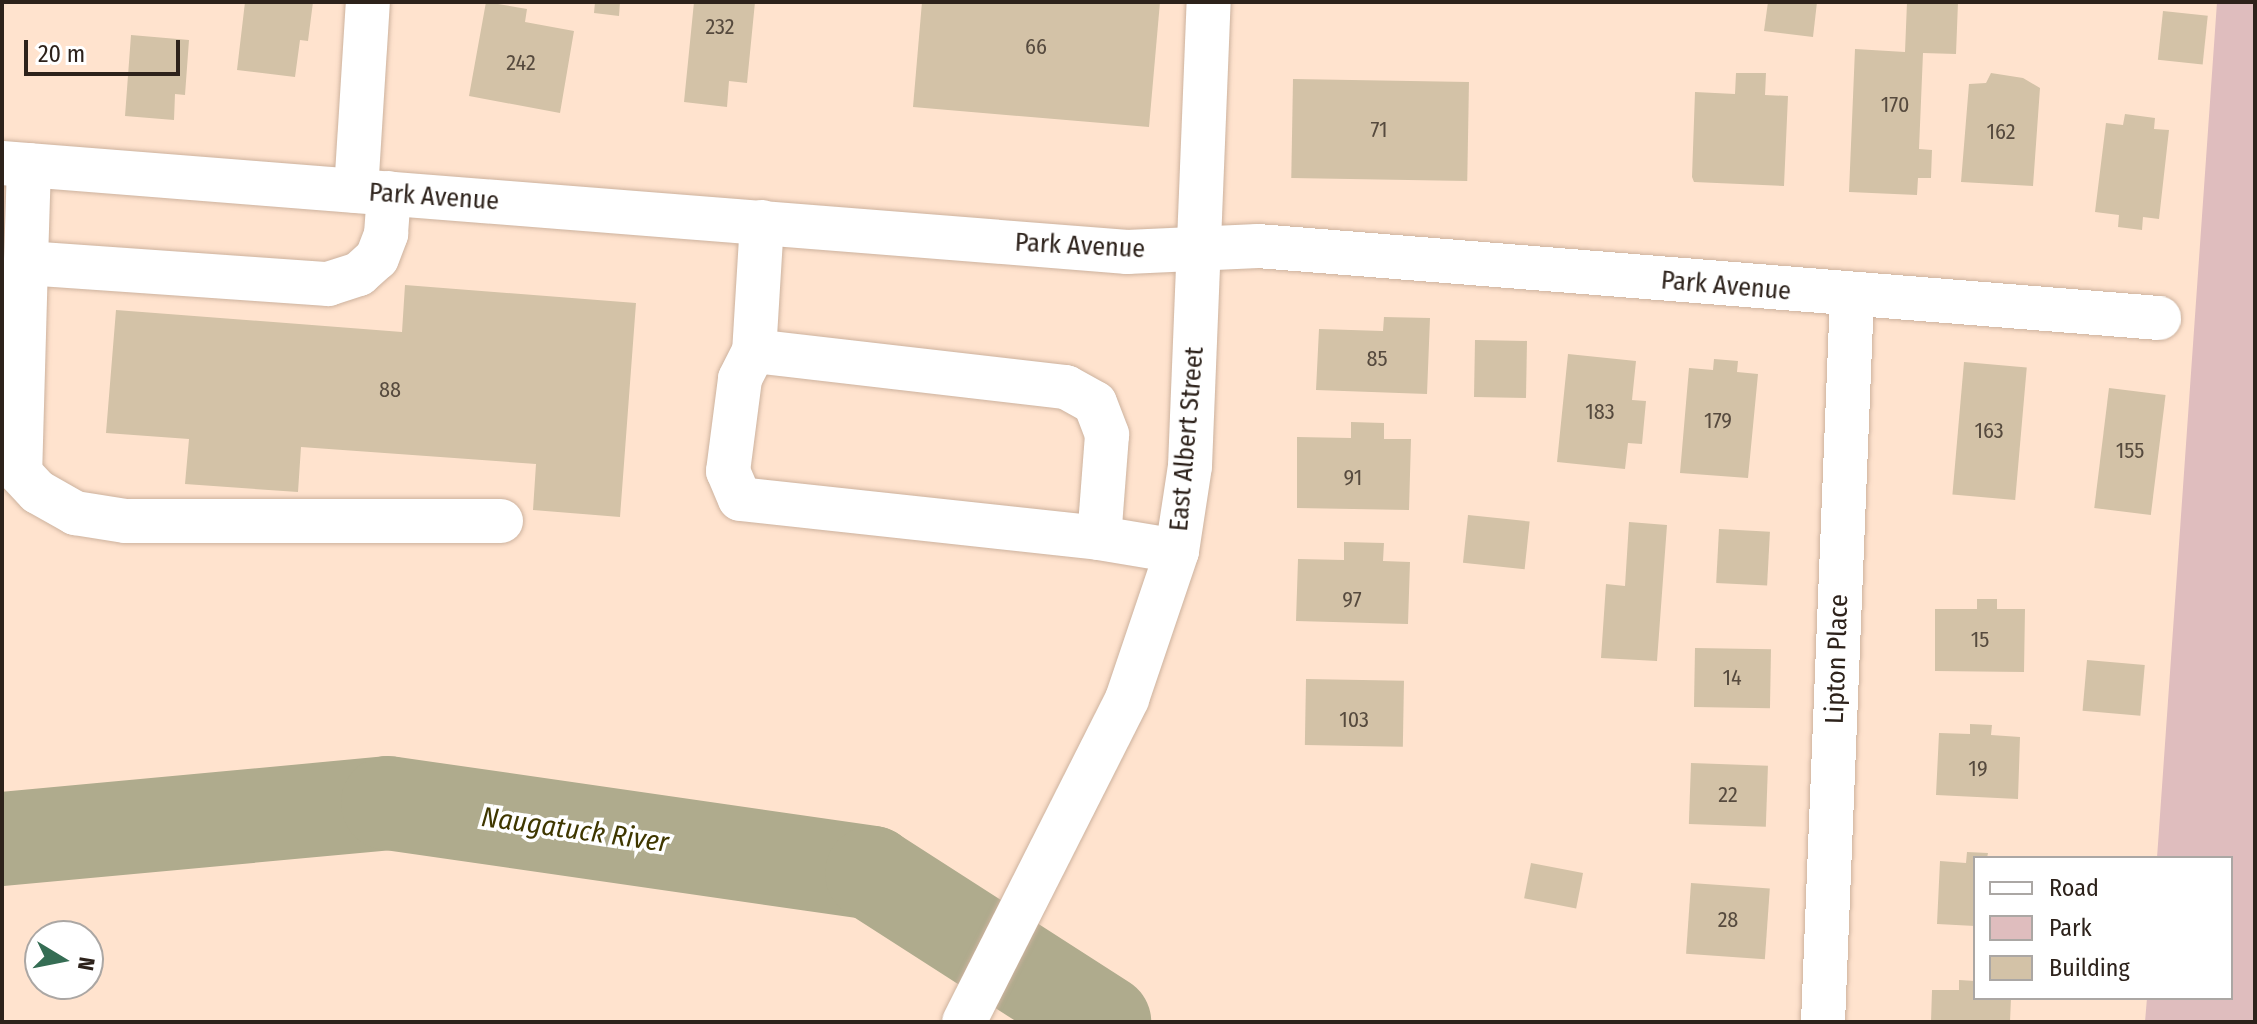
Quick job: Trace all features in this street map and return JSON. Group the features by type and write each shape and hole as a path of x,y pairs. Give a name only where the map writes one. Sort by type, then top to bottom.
{"street":[{"path":"26,263 328,284 359,274 377,258 386,234 372,192 368,2"},
{"name":"East Albert Street","path":"964,1022 1127,699 1177,551 1190,466 1209,2"},
{"path":"16,164 26,263 20,473 38,492 75,513 125,521 501,521"},
{"name":"Park Avenue","path":"16,164 1127,252 1258,246 1852,297 2159,318"},
{"path":"762,222 754,351 740,379 728,471 740,499 1099,538 1177,551"},
{"name":"Lipton Place","path":"1823,1022 1852,297"},
{"path":"754,351 1066,387 1095,403 1107,435 1099,538"}],"green space":[{"path":"2217,2 2255,2 2255,1022 2145,1022 2147,1000 2233,1000 2233,856 2157,856"}],"building":[{"path":"245,2 313,2 308,41 300,40 295,77 237,70"},
{"path":"486,2 527,9 525,22 574,31 560,113 469,96"},
{"path":"595,2 620,2 619,16 594,13"},
{"path":"694,2 755,2 747,83 729,81 727,107 684,102"},
{"path":"922,2 1160,2 1149,127 913,107"},
{"path":"1768,2 1817,2 1813,37 1764,31"},
{"path":"1907,2 1958,2 1956,54 1923,53 1919,149 1932,150 1931,178 1918,178 1917,195 1849,192 1855,49 1905,52"},
{"path":"2163,11 2208,16 2203,64 2158,60"},
{"path":"131,35 189,40 185,95 175,94 174,120 125,116"},
{"path":"1736,73 1766,73 1765,95 1788,96 1784,186 1694,182 1695,92 1735,94"},
{"path":"1991,73 2023,78 2040,88 2033,186 1961,182 1969,84 1986,83"},
{"path":"1293,79 1469,82 1467,181 1291,178"},
{"path":"2125,114 2155,118 2154,129 2169,130 2159,219 2143,217 2142,230 2118,227 2119,215 2095,212 2106,123 2123,125"},
{"path":"405,285 636,303 620,517 533,510 536,464 301,447 298,492 185,484 189,439 106,433 116,310 402,332"},
{"path":"1384,317 1430,318 1427,394 1316,390 1319,329 1383,331"},
{"path":"1475,340 1527,341 1526,398 1474,397"},
{"path":"1568,354 1636,361 1632,400 1646,401 1642,444 1628,443 1625,469 1557,462"},
{"path":"1714,359 1738,361 1737,372 1758,374 1748,478 1680,473 1689,368 1713,370"},
{"path":"1964,362 2027,367 2015,500 1952,494"},
{"path":"2109,388 2166,395 2151,515 2094,508"},
{"path":"1351,422 1384,423 1384,439 1411,439 1409,510 1297,508 1297,437 1351,438"},
{"path":"1468,515 1530,521 1525,569 1463,563"},
{"path":"1629,522 1667,525 1657,661 1601,658 1606,584 1625,586"},
{"path":"1719,529 1770,532 1767,586 1716,583"},
{"path":"1344,542 1384,543 1383,561 1410,562 1408,624 1296,621 1298,559 1344,560"},
{"path":"1977,599 1997,599 1997,609 2025,609 2024,672 1935,671 1935,609 1977,609"},
{"path":"1695,648 1771,649 1770,708 1694,707"},
{"path":"2087,660 2145,665 2140,716 2083,711"},
{"path":"1306,679 1404,681 1403,747 1305,745"},
{"path":"1970,724 1992,725 1991,735 2020,737 2018,799 1936,795 1939,733 1970,734"},
{"path":"1691,763 1768,766 1766,827 1689,824"},
{"path":"1967,852 1988,853 1987,856 1973,856 1973,926 1937,924 1940,861 1966,863"},
{"path":"1531,863 1583,873 1576,908 1524,898"},
{"path":"1691,883 1770,889 1765,959 1686,954"},
{"path":"1959,980 1973,981 1973,1000 2011,1000 2010,1022 1931,1022 1932,990 1959,990"}],"waterway":[{"name":"Naugatuck River","path":"2,839 388,803 872,873 1104,1022"}]}
